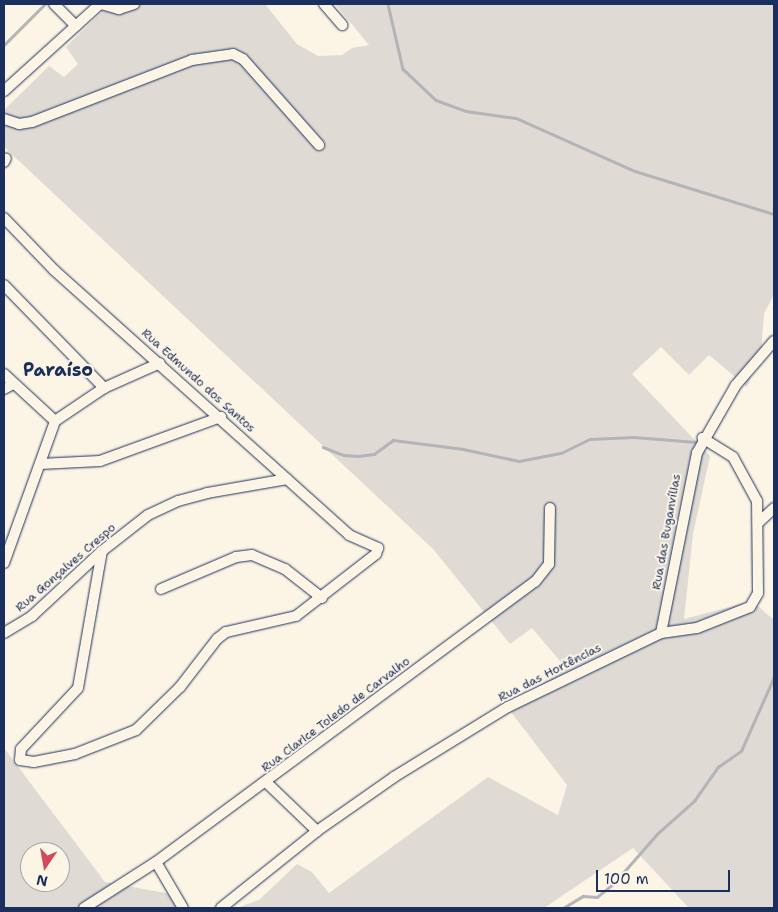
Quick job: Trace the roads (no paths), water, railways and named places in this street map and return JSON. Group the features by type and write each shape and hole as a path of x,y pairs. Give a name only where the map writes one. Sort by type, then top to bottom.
{"street":[{"path":"54,4 76,26"},
{"path":"4,91 100,4 119,8 134,4"},
{"path":"324,4 342,24"},
{"path":"4,119 18,124 32,122 192,60 233,54 243,59 319,145"},
{"name":"Rua Edmundo dos Santos","path":"4,218 54,270 160,363 287,479 354,538 376,546 376,554 322,598"},
{"path":"4,285 104,388"},
{"name":"Rua das Buganvílias","path":"661,633 691,470 703,438 736,385 774,341"},
{"path":"4,563 55,421 104,388 160,363"},
{"path":"4,374 9,386 55,421"},
{"path":"40,464 113,458 220,418"},
{"name":"Rua das Hortências","path":"221,908 317,831 394,778 508,707 661,633 697,628 754,603 758,592 758,523 754,494 732,457 703,438"},
{"name":"Rua Gonçalves Crespo","path":"4,633 32,616 102,551 148,515 178,501 287,479"},
{"name":"Rua Clarice Toledo de Carvalho","path":"84,908 156,862 535,582 550,564 550,508"},
{"path":"758,523 774,508"},
{"path":"102,551 78,688 21,749 20,760 34,762 75,754 124,737 145,723 175,693 217,638 226,632 288,620 322,598 285,568 252,555 236,557 161,589"},
{"path":"266,782 317,831"},
{"path":"156,862 183,908"}],"waterway":[{"path":"4,45 45,4"},
{"path":"388,4 403,69 436,100 466,111 516,118 635,171 774,214"},
{"path":"323,447 344,455 358,456 374,454 393,440 463,449 519,461 561,453 590,439 634,437 696,442"},
{"path":"563,908 583,896 597,897 614,883 657,834 694,801 718,767 741,751 774,677"}],"district":[{"name":"Paraíso","path":"58,370"}]}
